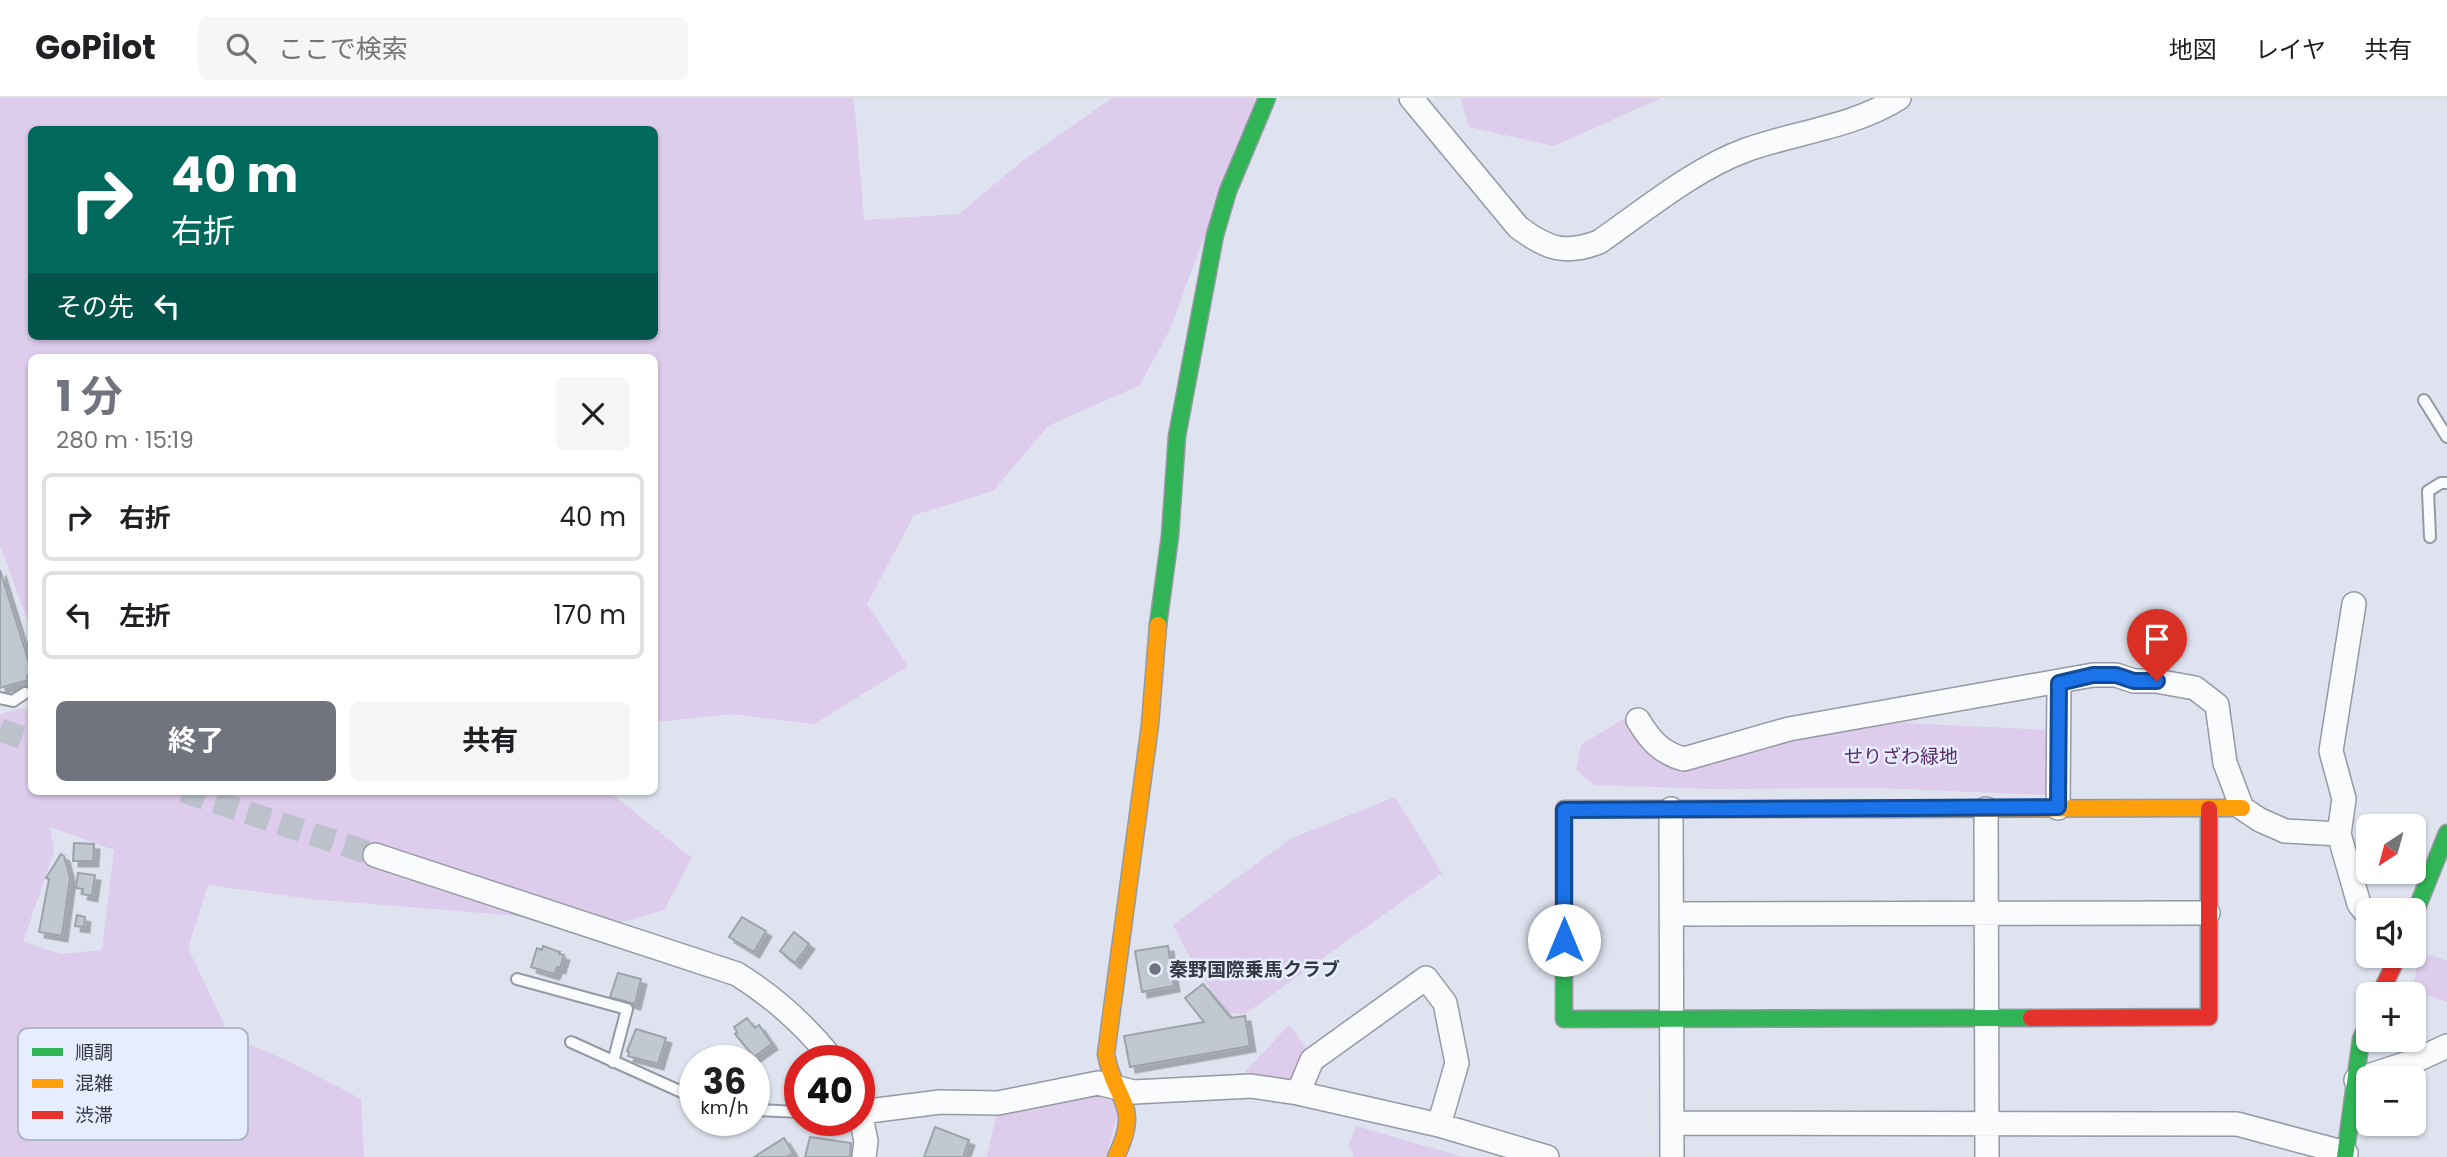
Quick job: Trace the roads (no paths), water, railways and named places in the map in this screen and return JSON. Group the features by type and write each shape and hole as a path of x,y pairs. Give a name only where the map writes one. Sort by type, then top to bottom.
{"street":[{"path":"1116,1157 1126,1139 1130,1113 1108,1071 1106,1054 1150,725 1177,436 1215,235 1228,191 1267,98"},
{"path":"1411,98 1518,227 1533,238 1561,250 1583,248 1600,242 1721,160 1867,114 1899,98"},
{"path":"2354,604 2331,751 2344,799 2339,834 2357,898"},
{"path":"1638,720 1650,740 1669,755 1684,759 1790,729 2093,675 2116,675 2134,681 2157,681 2194,688 2217,705 2225,764 2242,808 2285,831 2339,834"},
{"path":"2058,807 2059,683"},
{"path":"2209,809 2209,1017 1564,1019 1564,810 2242,808"},
{"path":"1671,809 1672,1157"},
{"path":"1986,809 1986,1157"},
{"path":"2421,898 2447,833"},
{"path":"375,855 737,974 777,1002 821,1045"},
{"path":"1673,914 2208,913"},
{"path":"1298,1093 1312,1060 1426,978 1445,1003 1457,1063 1438,1125"},
{"path":"2399,1066 2447,1046"},
{"path":"1673,1123 2237,1124 2345,1155 2356,1080"},
{"path":"875,1111 940,1102 998,1103 1098,1083 1134,1092 1251,1086 1298,1093 1438,1125 1547,1157"},
{"path":"864,1157 865,1136"}],"lane":[{"path":"2424,400 2447,437"},
{"path":"2430,537 2428,491 2441,483 2447,483"},
{"path":"0,698 13,701 25,693"},
{"path":"517,979 627,1009 613,1062"},
{"path":"571,1042 679,1091"}],"tunnel":[{"path":"0,730 28,740"},
{"path":"195,795 375,855"}],"place":[{"name":"秦野国際乗馬クラブ","path":"1155,969"}],"park label":[{"name":"せりざわ緑地","path":"1901,756"}]}
